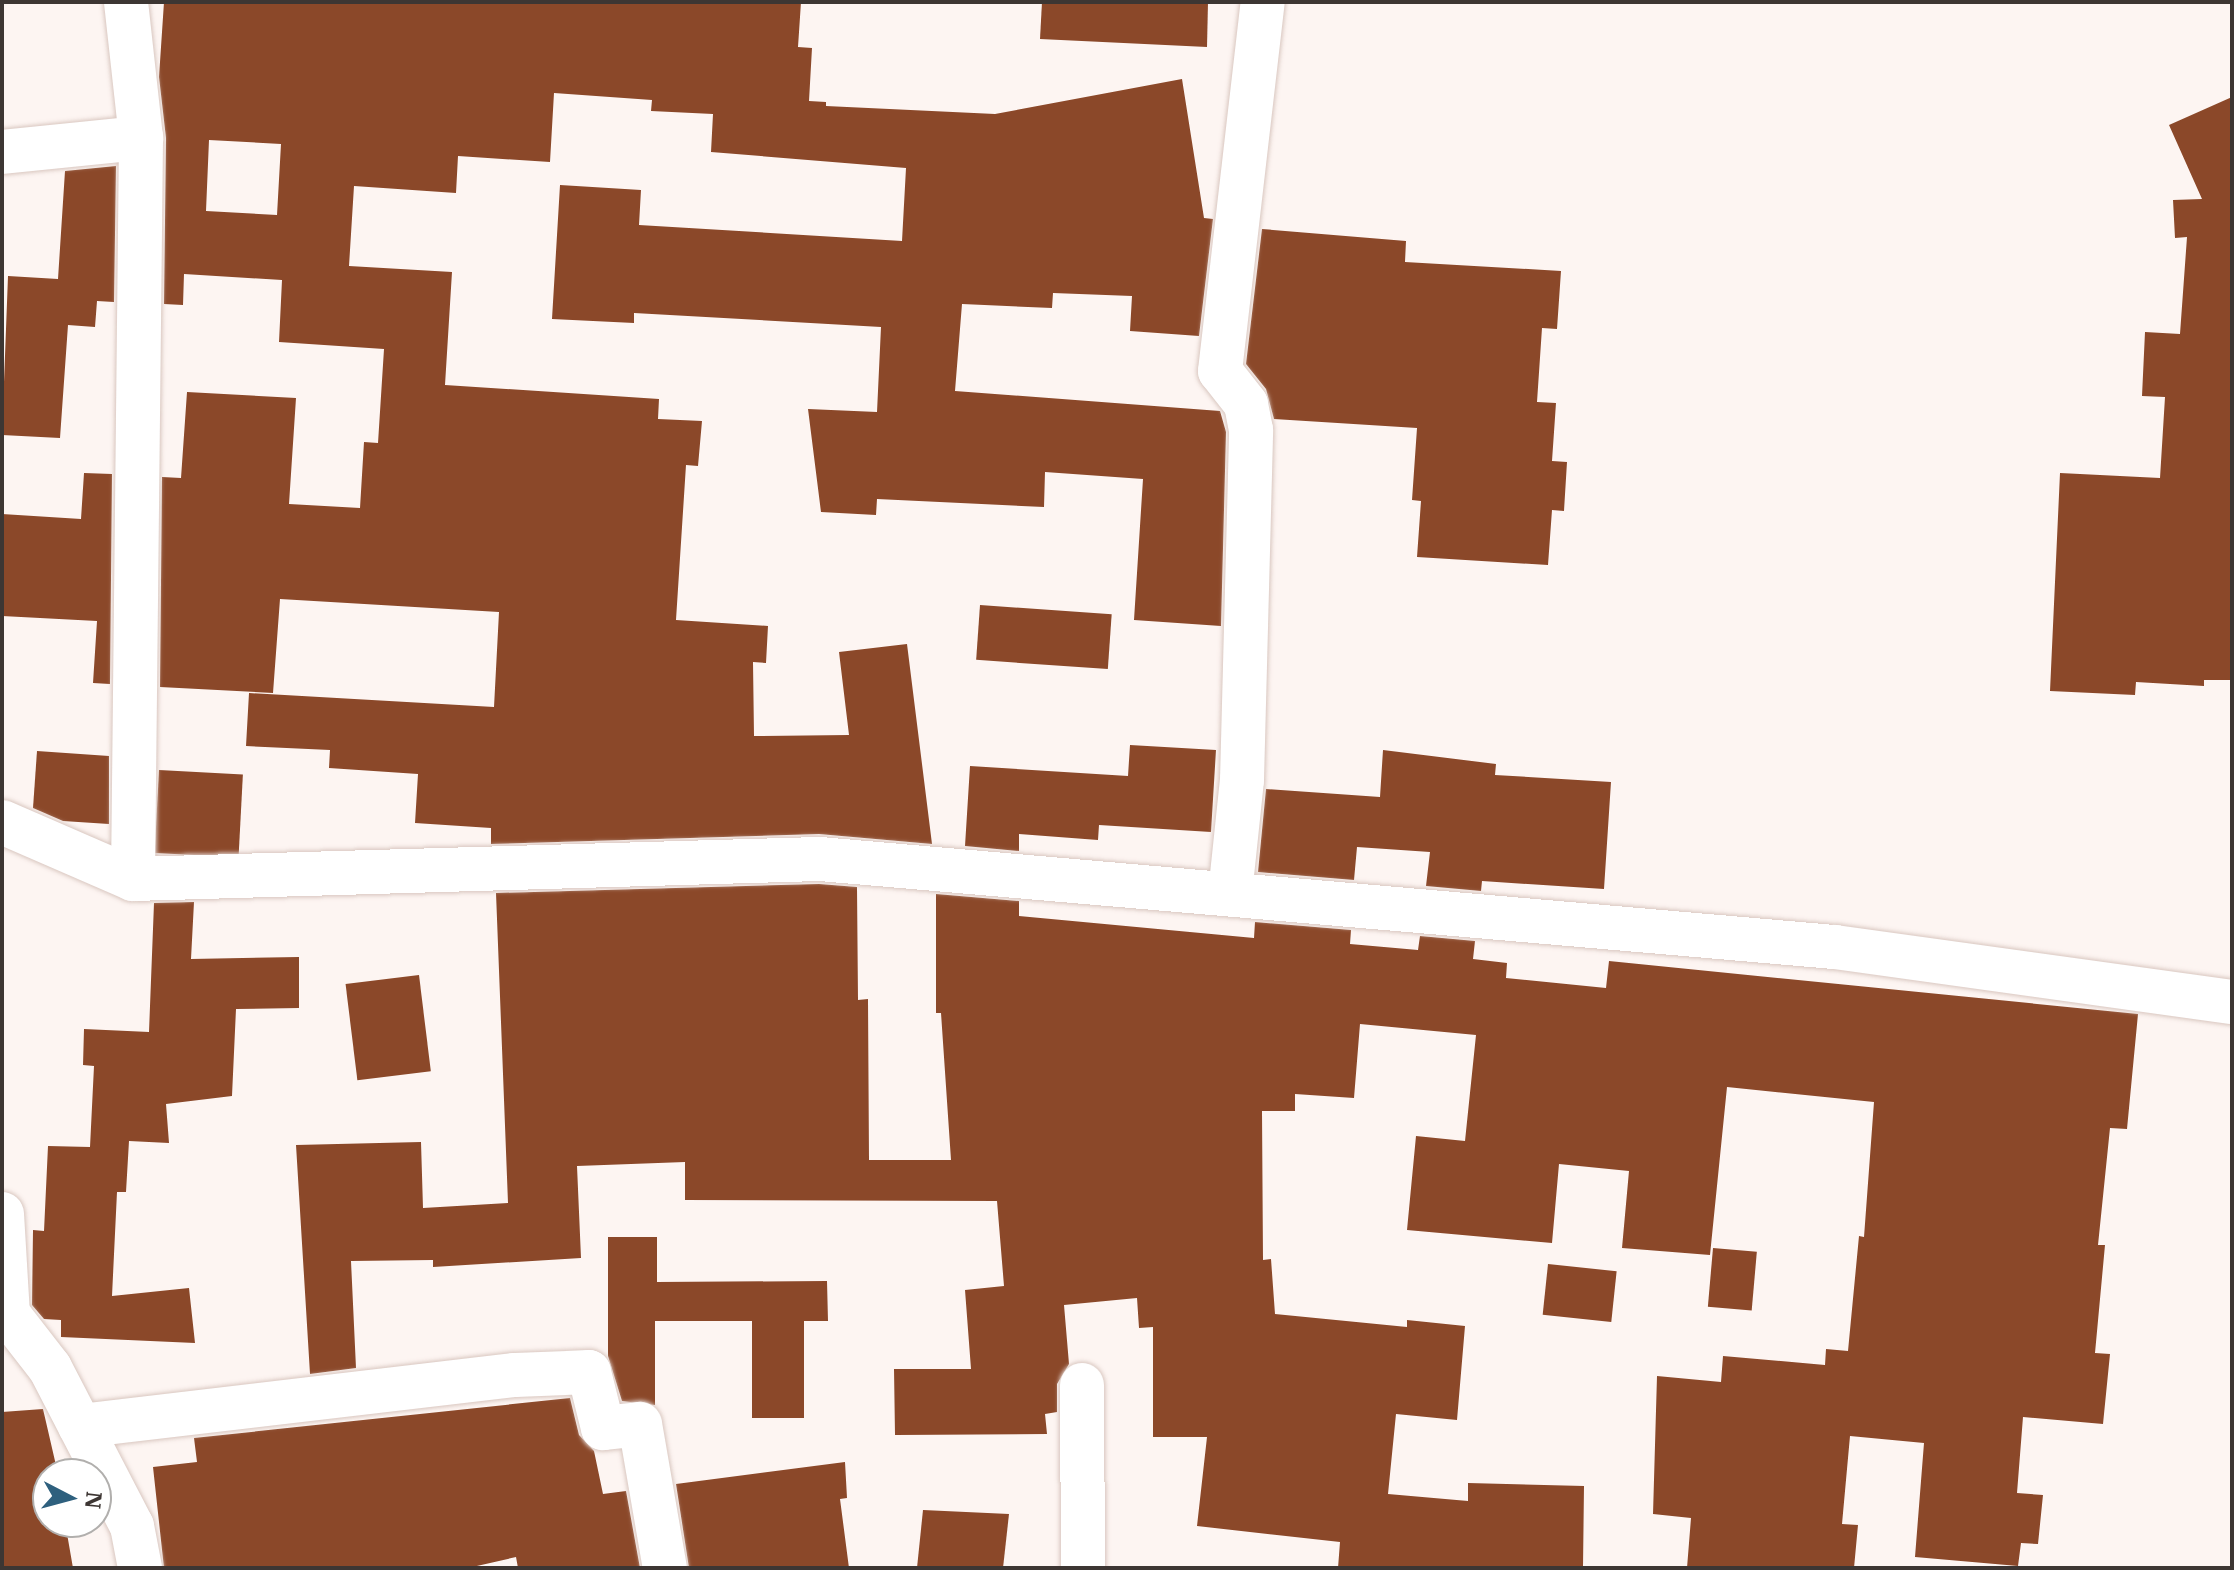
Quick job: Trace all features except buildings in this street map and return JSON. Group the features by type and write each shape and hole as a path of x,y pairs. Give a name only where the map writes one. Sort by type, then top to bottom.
{"street":[{"path":"126,2 141,138 133,879"},
{"path":"1230,894 1242,780 1251,430 1246,404 1220,371 1263,2"},
{"path":"2,152 141,138"},
{"path":"2,822 133,879 820,859 1835,947 2232,1002"},
{"path":"2,1214 8,1314 50,1368 132,1526 140,1568"},
{"path":"80,1426 515,1375 589,1372 603,1428 640,1424 665,1568"},
{"path":"1082,1385 1083,1568"}]}
